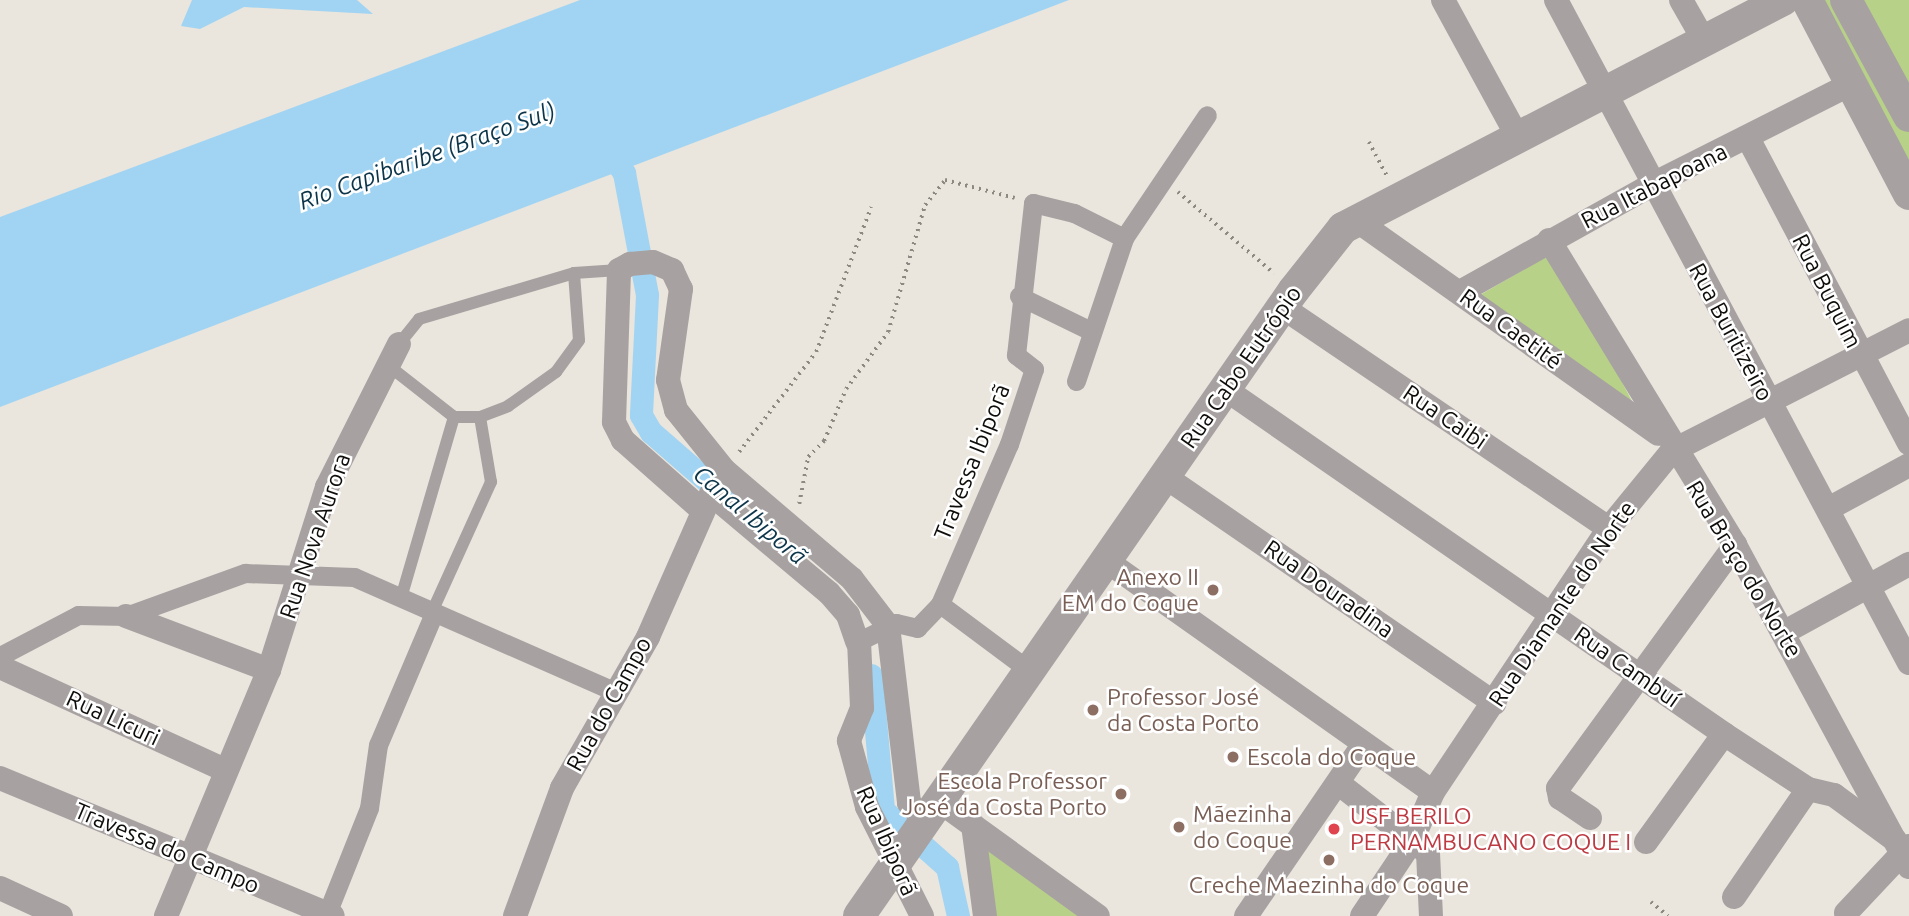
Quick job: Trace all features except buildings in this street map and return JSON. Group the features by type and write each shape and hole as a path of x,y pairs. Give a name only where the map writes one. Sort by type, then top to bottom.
{"street":[{"path":"1443,0 1516,134"},
{"name":"Rua Buritizeiro","path":"1556,0 1600,90 1909,663"},
{"path":"1681,0 1702,37"},
{"name":"Rua Cabo Eutrópio","path":"859,916 1331,240 1356,220 1516,134 1702,37 1783,0"},
{"path":"1807,0 1909,194"},
{"path":"1846,0 1909,116"},
{"name":"Rua Itabapoana","path":"1460,292 1653,184 1851,84"},
{"path":"1076,381 1091,331 1108,298 1124,238 1160,178 1207,115"},
{"name":"Rua Buquim","path":"1748,138 1861,357 1909,443"},
{"path":"1033,203 1073,213 1124,238"},
{"name":"Travessa Ibiporã","path":"871,634 917,628 940,604 1034,369 1016,355 1019,296 1030,261 1033,203"},
{"name":"Rua Caetité","path":"1356,220 1460,292 1669,445"},
{"name":"Rua Braço do Norte","path":"1549,240 1669,445 1735,545 1903,851"},
{"path":"634,265 672,270 681,289 668,380 676,410 724,470 795,534 852,579 871,634 909,803 973,825 1098,916"},
{"name":"Rua Ibiporã","path":"634,265 614,422 623,440 829,593 848,615 871,634 862,708 849,741 867,807 922,916"},
{"path":"1019,296 1091,331"},
{"name":"Rua Caibi","path":"1288,298 1609,528"},
{"name":"Rua Diamante do Norte","path":"1362,916 1420,847 1433,792 1609,528 1669,445 1769,405 1909,330"},
{"name":"Rua Nova Aurora","path":"166,916 188,857 269,670 302,580 327,487 394,355"},
{"name":"Rua Cambuí","path":"1225,389 1724,734 1808,789 1833,795 1903,851"},
{"path":"1828,509 1909,465"},
{"name":"Rua Douradina","path":"1164,476 1494,703"},
{"name":"Rua do Campo","path":"515,916 562,788 648,637 706,502"},
{"path":"1590,818 1560,798 1558,788 1735,545"},
{"path":"1108,562 1433,792"},
{"path":"1783,633 1909,564"},
{"path":"126,616 245,573 302,580 354,577 616,692"},
{"path":"940,604 1030,671"},
{"path":"329,915 369,808 378,746 433,612"},
{"path":"0,656 78,615 126,616 269,670"},
{"name":"Rua Licuri","path":"0,667 225,770"},
{"path":"1646,842 1724,734"},
{"path":"1246,916 1363,745"},
{"name":"Travessa do Campo","path":"0,778 329,915"},
{"path":"1338,783 1420,847 1431,916"},
{"path":"1734,897 1808,789"},
{"path":"973,825 985,916"},
{"path":"1846,913 1903,851"},
{"path":"2,893 61,916"}],"lane":[{"name":"Rua Nova Aurora","path":"394,355 419,319 574,273 634,265"},
{"path":"394,355 454,417 480,417 556,372 579,340 574,273"},
{"path":"401,598 454,417"},
{"path":"433,612 491,482 480,417"}],"path":[{"path":"1369,142 1398,197"},
{"path":"1160,178 1288,298"},
{"path":"795,534 808,457 824,441 846,389 888,332 925,205 945,180 1033,203"},
{"path":"724,470 816,352 871,207"},
{"path":"1651,902 1668,916"}],"green space":[{"path":"1796,0 1909,0 1909,194"},
{"path":"1547,256 1603,346 1634,405 1480,295"},
{"path":"982,832 1101,916 993,916"}],"water":[{"path":"192,0 357,0 373,14 244,7 200,29 181,26"},
{"name":"Rio Capibaribe (Braço Sul)","path":"580,0 1069,0 0,407 0,217"}],"waterway":[{"name":"Canal Ibiporã","path":"606,148 624,173 647,295 641,415 651,432 730,501"},
{"name":"Canal Ibiporã","path":"871,675 883,810 947,867 958,916"}],"place":[{"name":"Anexo II EM do Coque","path":"1213,590"},
{"name":"Professor José da Costa Porto","path":"1093,710"},
{"name":"Escola do Coque","path":"1233,757"},
{"name":"Escola Professor José da Costa Porto","path":"1121,794"},
{"name":"Mãezinha do Coque","path":"1179,827"},
{"name":"USF BERILO PERNAMBUCANO COQUE I","path":"1334,829"},
{"name":"Creche Maezinha do Coque","path":"1329,860"}]}
